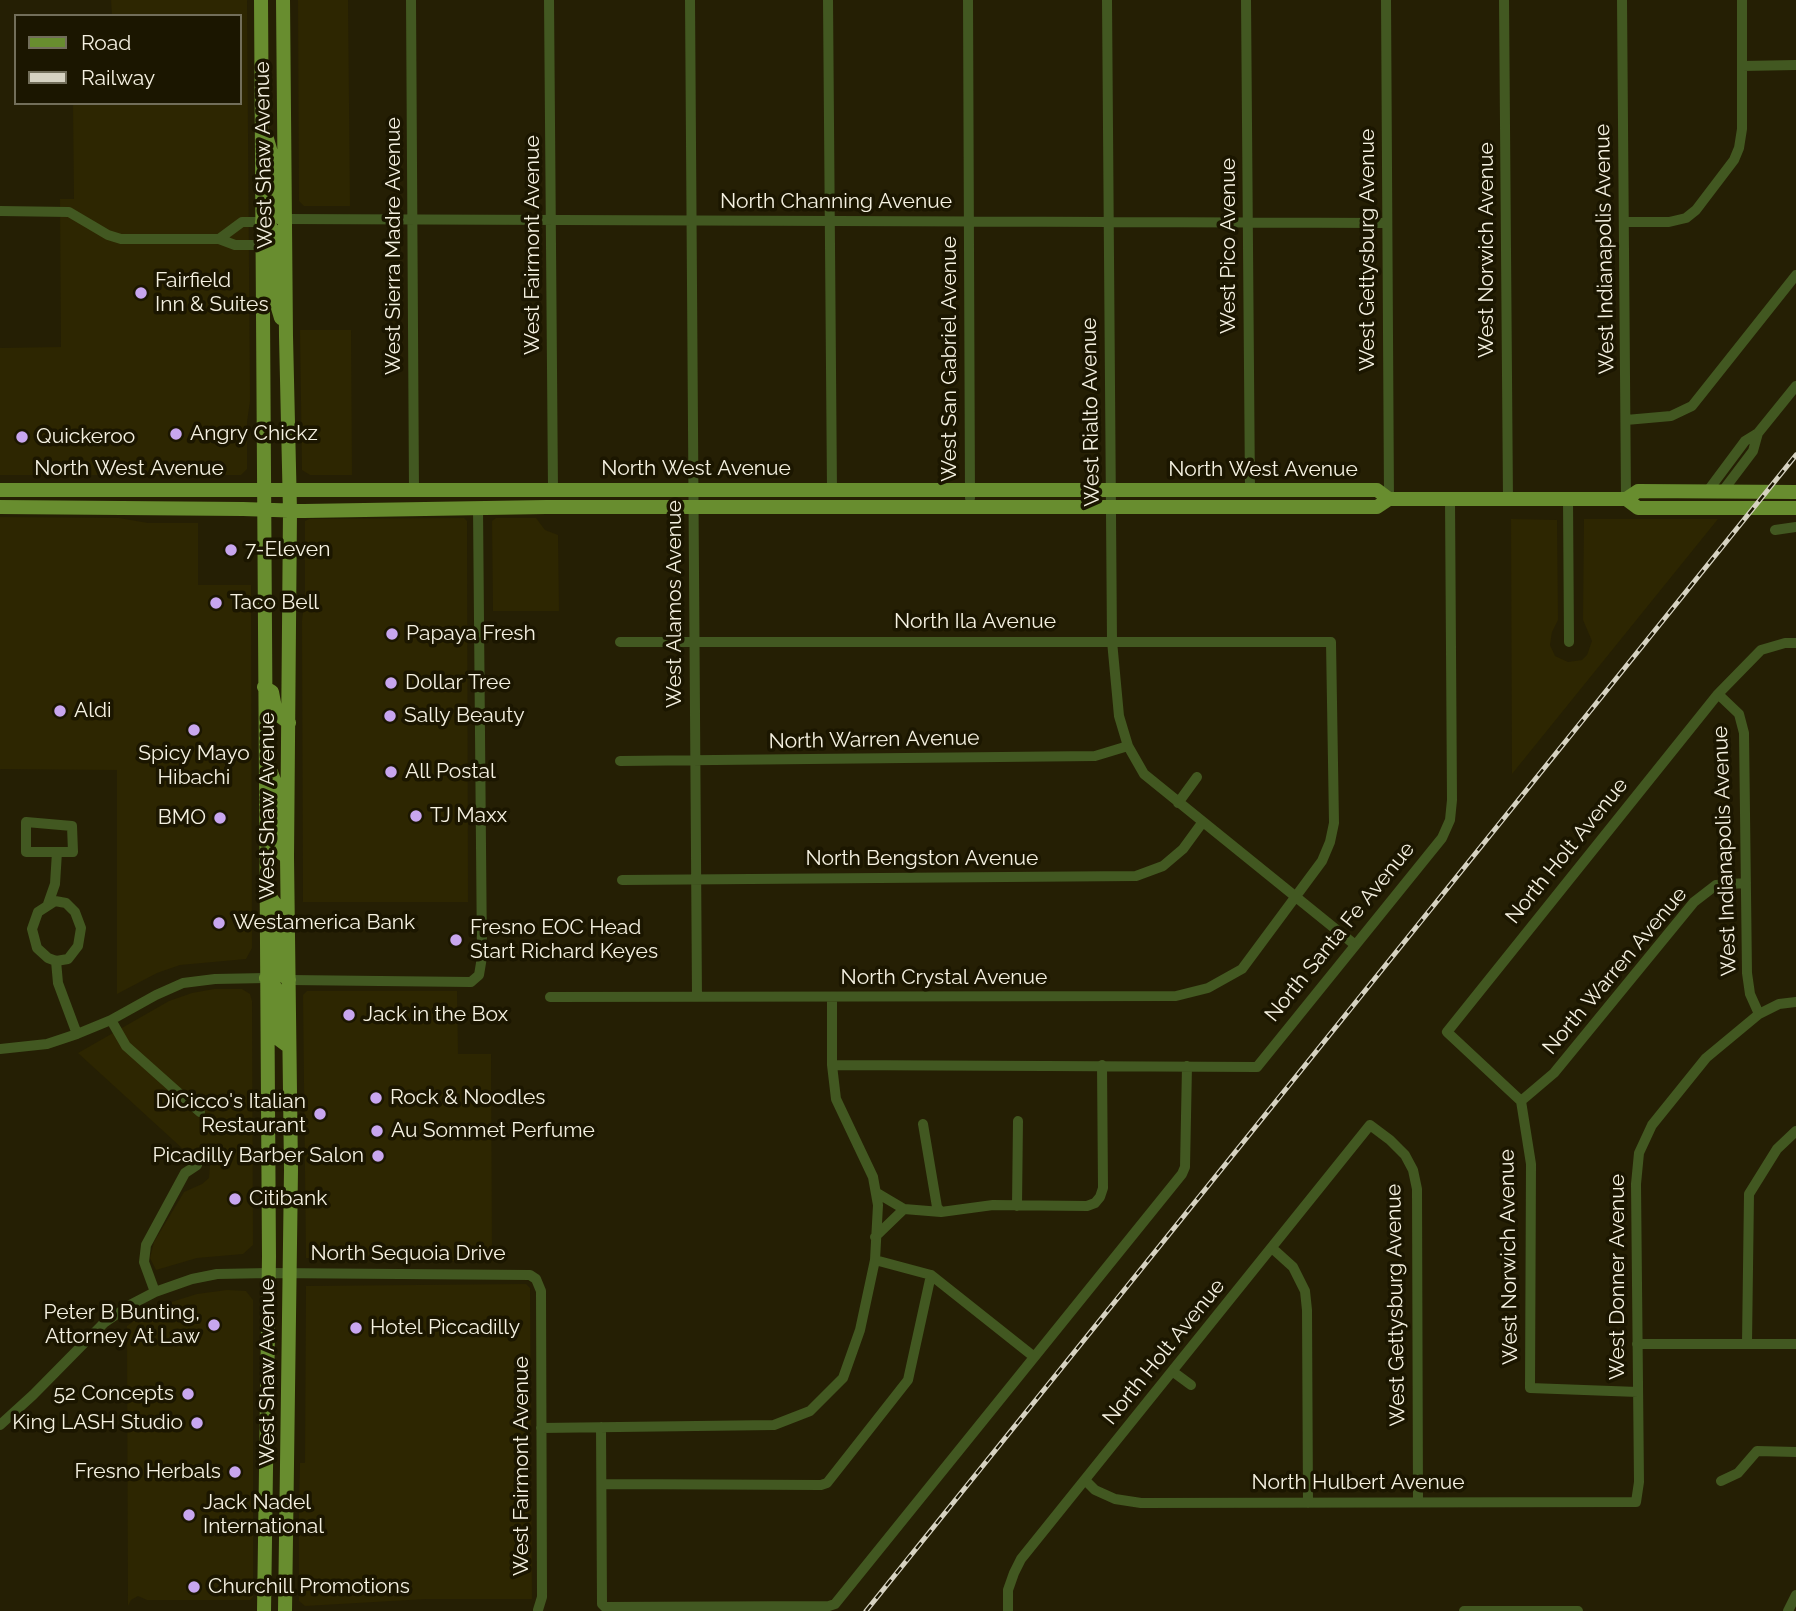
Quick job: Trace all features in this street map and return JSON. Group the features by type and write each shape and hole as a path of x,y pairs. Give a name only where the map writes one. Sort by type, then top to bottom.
{"main road":[{"name":"West Shaw Avenue","path":"261,0 266,978 279,1273 285,1611"},
{"name":"West Shaw Avenue","path":"264,1611 265,1471 279,1273 289,1047 287,857 290,491 283,0"},
{"path":"262,128 272,156 275,209 279,217 285,219"},
{"path":"262,222 272,229 274,291 286,336"},
{"name":"North West Avenue","path":"0,490 1377,490 1389,499 1450,500 1626,499 1638,491 1796,492"},
{"path":"2,507 14,499 75,497 82,490"},
{"path":"478,508 482,502 491,499 567,498 578,496 587,490"},
{"path":"1678,508 1687,500 1716,498 1722,492"},
{"name":"North West Avenue","path":"2,507 290,511 693,507 1377,508 1389,499"},
{"name":"North West Avenue","path":"1626,499 1638,508 1796,508"},
{"path":"264,687 275,697 276,713 289,723"},
{"path":"265,756 276,788 277,850 287,857"},
{"path":"267,893 276,905 278,971 289,980"},
{"path":"266,978 271,980 276,989 277,1038 289,1047"},
{"path":"265,1471 274,1523 274,1603 278,1611"}],"street":[{"name":"West Sierra Madre Avenue","path":"411,0 414,491"},
{"name":"West Fairmont Avenue","path":"550,0 553,490"},
{"name":"West Alamos Avenue","path":"690,0 697,997"},
{"path":"828,0 832,491"},
{"name":"West San Gabriel Avenue","path":"968,0 970,508"},
{"name":"West Rialto Avenue","path":"1107,0 1112,641 1119,716 1128,746 1144,774 1354,944"},
{"name":"West Pico Avenue","path":"1246,0 1250,491"},
{"name":"West Gettysburg Avenue","path":"1385,0 1389,499"},
{"name":"West Norwich Avenue","path":"1504,0 1508,499"},
{"name":"West Indianapolis Avenue","path":"1622,0 1626,499"},
{"path":"1624,222 1669,222 1683,219 1696,210 1736,156 1741,139 1742,0"},
{"path":"1742,65 1796,65"},
{"path":"0,211 69,212 108,235 121,239 219,239 235,245 262,245"},
{"name":"North Channing Avenue","path":"285,219 1387,223"},
{"path":"219,239 242,222 262,222"},
{"path":"1626,420 1671,416 1692,406 1796,275"},
{"path":"1707,492 1745,441 1758,433 1796,386"},
{"path":"1722,492 1753,451 1758,433"},
{"path":"1568,499 1569,642"},
{"name":"North Santa Fe Avenue","path":"1187,1066 1257,1067 1442,838 1450,820 1452,786 1450,500"},
{"path":"289,980 471,982 479,975 482,944 478,508"},
{"path":"1775,530 1796,527"},
{"name":"North Ila Avenue","path":"620,642 1331,642 1334,823 1322,861 1295,895"},
{"path":"1718,694 1761,650 1796,643"},
{"name":"West Indianapolis Avenue","path":"1718,694 1736,710 1743,726 1747,973 1750,993 1759,1014"},
{"name":"North Holt Avenue","path":"1521,1101 1447,1032 1718,694"},
{"name":"North Warren Avenue","path":"620,761 1095,756 1128,746"},
{"path":"1178,803 1197,777"},
{"path":"26,822 72,826 73,852 57,852 26,852 26,822"},
{"name":"North Bengston Avenue","path":"622,880 1136,876 1163,866 1183,849 1202,823"},
{"path":"48,904 55,884 57,852"},
{"name":"North Warren Avenue","path":"1521,1101 1554,1073 1694,902 1716,885 1746,883"},
{"path":"55,884 62,890 66,903 79,920 81,937 68,959 56,961 37,948 33,938 34,920 38,912 48,904 55,901 66,903"},
{"name":"North Crystal Avenue","path":"550,997 1177,996 1208,988 1242,969 1295,895"},
{"path":"56,961 58,983 77,1034"},
{"path":"0,1049 47,1044 77,1034 183,984 215,979 266,978"},
{"path":"541,1428 774,1424 810,1411 843,1378 860,1330 875,1260 878,1220 873,1177 836,1099 832,1065 832,998"},
{"path":"1759,1014 1779,1004 1796,1002"},
{"name":"West Donner Avenue","path":"1636,1502 1639,1482 1636,1184 1642,1143 1658,1117 1706,1058 1759,1014"},
{"path":"111,1020 129,1049 200,1112"},
{"path":"601,1427 604,1607 835,1604 1185,1167 1187,1066 832,1065"},
{"path":"877,1194 904,1209 941,1212 993,1205 1087,1206 1095,1203 1103,1188 1102,1065"},
{"name":"West Norwich Avenue","path":"1521,1101 1531,1164 1530,1388 1638,1392"},
{"path":"1017,1206 1018,1121"},
{"path":"923,1124 937,1207 941,1212"},
{"name":"West Gettysburg Avenue","path":"1370,1125 1405,1155 1413,1170 1417,1189 1418,1502"},
{"name":"North Holt Avenue","path":"1008,1611 1008,1590 1021,1559 1370,1125"},
{"path":"1747,1343 1749,1194 1777,1149 1796,1131"},
{"path":"155,1292 144,1262 146,1245 185,1173 197,1165"},
{"path":"875,1237 904,1209"},
{"path":"1272,1248 1293,1266 1305,1291 1308,1503"},
{"path":"875,1260 931,1275 1033,1356"},
{"name":"North Sequoia Drive","path":"0,1425 104,1323 155,1292 208,1275 522,1274 536,1279"},
{"path":"602,1484 827,1483 908,1380 931,1275"},
{"name":"West Fairmont Avenue","path":"536,1279 541,1291 542,1597 538,1611"},
{"path":"1637,1344 1796,1344"},
{"path":"1172,1371 1191,1385"},
{"path":"1721,1481 1738,1473 1757,1451 1796,1452"},
{"name":"North Hulbert Avenue","path":"1086,1481 1105,1495 1133,1503 1636,1502"},
{"path":"1788,1611 1796,1595"},
{"path":"1465,1611 1578,1611"}],"shaded area":[{"path":"111,0 247,0 250,401 247,469 241,475 0,475 0,348 61,347 60,199 74,199 73,105 242,105 242,14 112,14"},
{"path":"298,0 348,0 350,206 304,206 299,201"},
{"path":"300,330 351,330 352,475 310,475 302,470"},
{"path":"0,517 119,518 148,523 198,523 198,585 251,585 252,948 246,959 180,965 157,973 117,994 117,770 0,769"},
{"path":"464,518 467,521 468,902 303,902 302,621 305,594 305,521"},
{"path":"496,518 536,518 545,530 558,535 559,611 493,611 492,521"},
{"path":"1511,519 1557,520 1558,620 1550,645 1555,656 1568,662 1582,660 1592,641 1583,620 1584,519 1718,519 1512,774"},
{"path":"214,989 242,989 250,994 252,1001 253,1245 243,1254 197,1258 156,1270 150,1258 154,1242 184,1192 209,1178 210,1165 201,1156 184,1157 184,1150 78,1053 169,1001"},
{"path":"307,991 457,991 458,1054 491,1054 492,1262 306,1258 303,995"},
{"path":"526,1284 530,1288 532,1599 426,1599 305,1606 299,1601 299,1500 300,1463 305,1463 306,1286"},
{"path":"227,1290 246,1291 253,1300 253,1597 250,1600 147,1600 138,1596 131,1600 128,1606 127,1326 168,1303 197,1294"}],"railway":[{"path":"866,1611 1796,455"}],"place":[{"name":"Fairfield Inn & Suites","path":"141,293"},
{"name":"Angry Chickz","path":"176,434"},
{"name":"Quickeroo","path":"22,437"},
{"name":"7-Eleven","path":"231,550"},
{"name":"Taco Bell","path":"216,603"},
{"name":"Papaya Fresh","path":"392,634"},
{"name":"Dollar Tree","path":"391,683"},
{"name":"Aldi","path":"60,711"},
{"name":"Sally Beauty","path":"390,716"},
{"name":"Spicy Mayo Hibachi","path":"194,730"},
{"name":"All Postal","path":"391,772"},
{"name":"TJ Maxx","path":"416,816"},
{"name":"BMO","path":"220,818"},
{"name":"Westamerica Bank","path":"219,923"},
{"name":"Fresno EOC Head Start Richard Keyes","path":"456,940"},
{"name":"Jack in the Box","path":"349,1015"},
{"name":"Rock & Noodles","path":"376,1098"},
{"name":"DiCicco's Italian Restaurant","path":"320,1114"},
{"name":"Au Sommet Perfume","path":"377,1131"},
{"name":"Picadilly Barber Salon","path":"378,1156"},
{"name":"Citibank","path":"235,1199"},
{"name":"Peter B Bunting, Attorney At Law","path":"214,1325"},
{"name":"Hotel Piccadilly","path":"356,1328"},
{"name":"52 Concepts","path":"188,1394"},
{"name":"King LASH Studio","path":"197,1423"},
{"name":"Fresno Herbals","path":"235,1472"},
{"name":"Jack Nadel International","path":"189,1515"},
{"name":"Churchill Promotions","path":"194,1587"}]}
